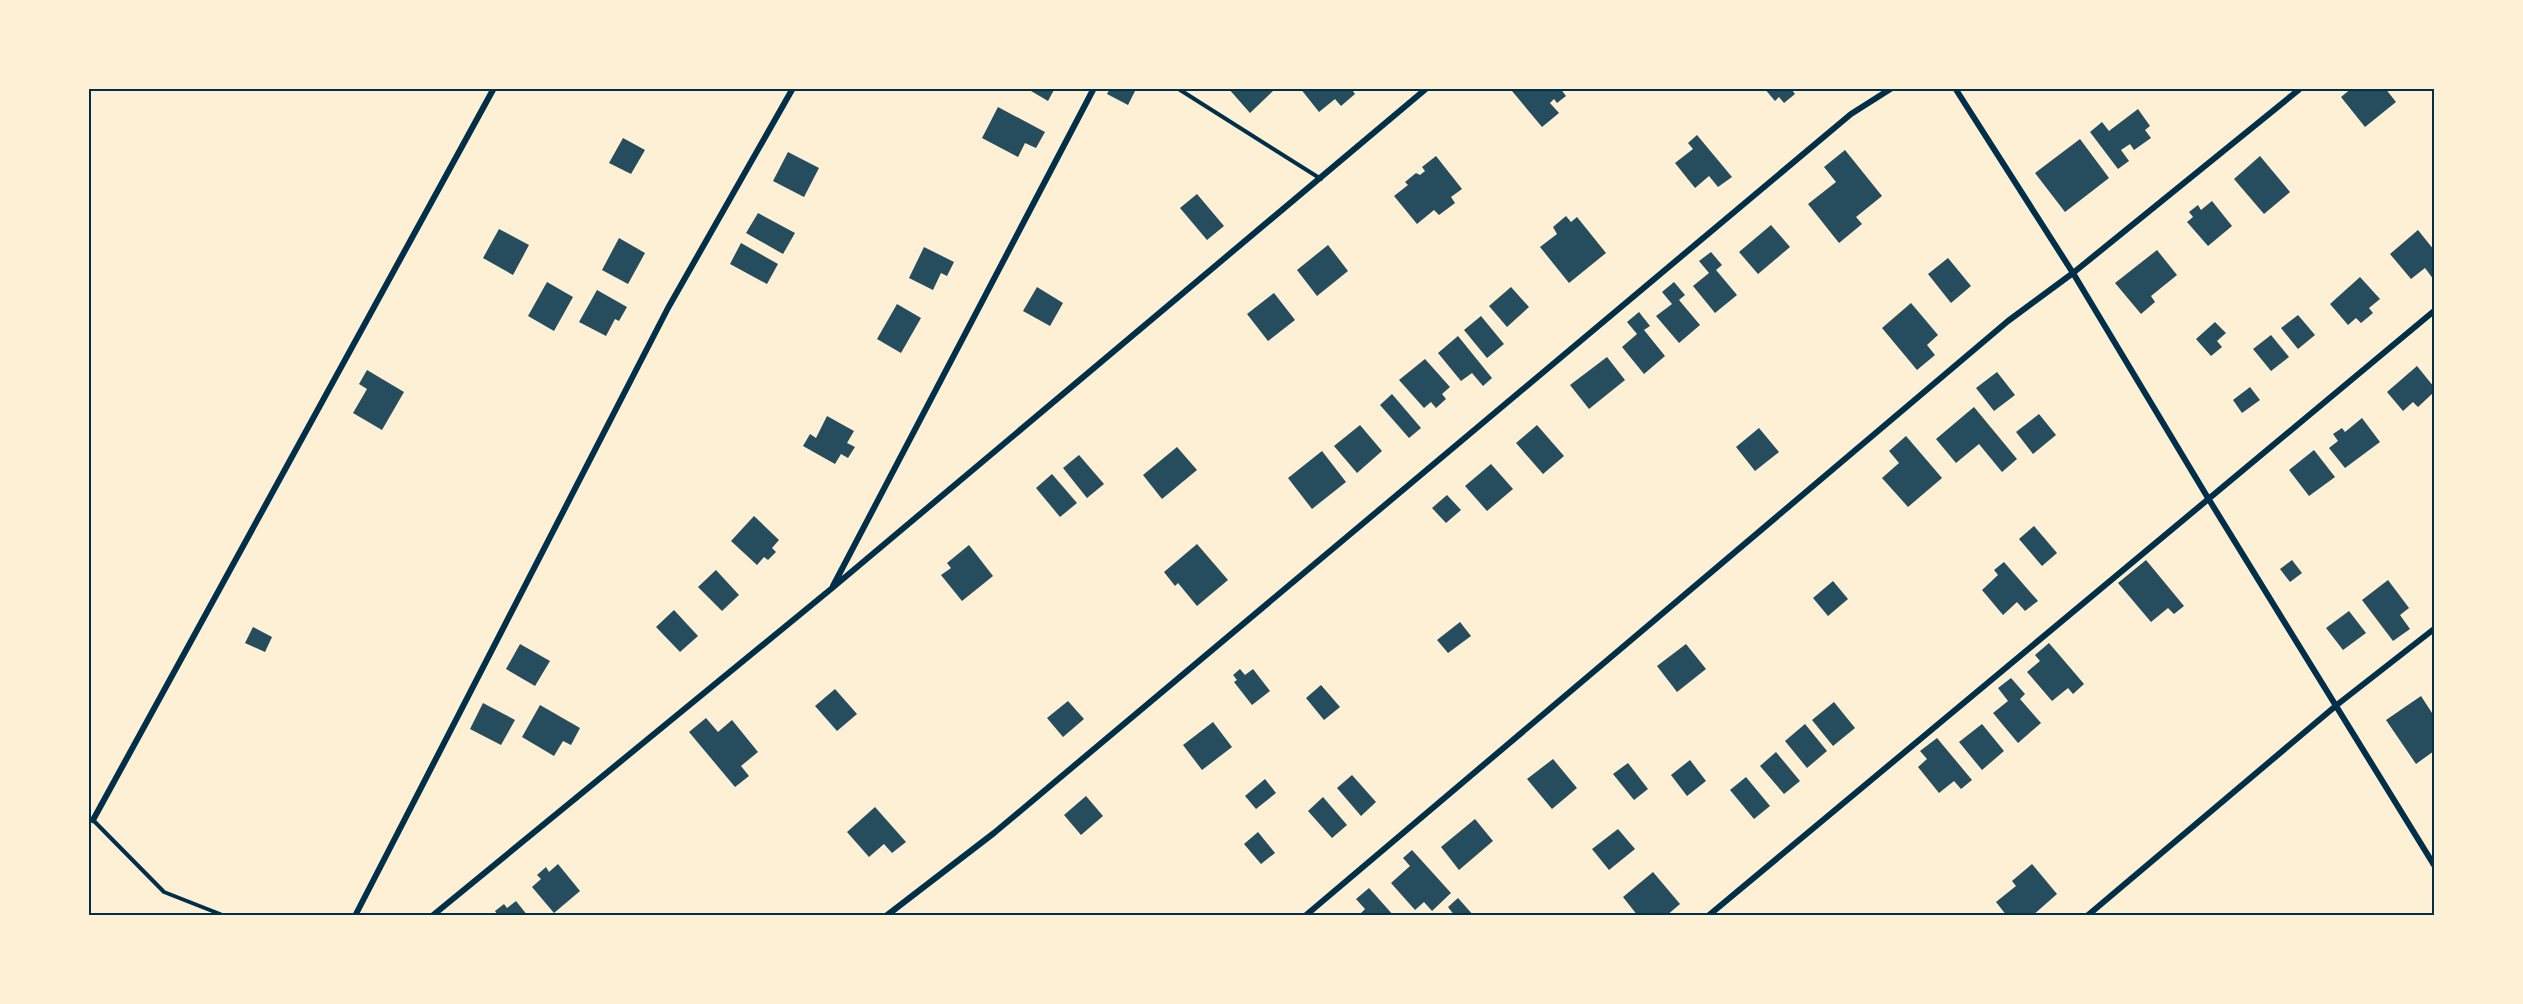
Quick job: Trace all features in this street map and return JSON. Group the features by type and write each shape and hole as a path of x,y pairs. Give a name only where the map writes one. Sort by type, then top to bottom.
{"street":[{"path":"93,820 494,88"},
{"path":"355,915 668,308 794,88"},
{"path":"831,589 1094,88"},
{"path":"432,915 831,589 1322,179 1427,88"},
{"path":"886,915 994,833 1842,121 1892,88"},
{"path":"1955,88 2073,273 2208,498 2338,705 2434,865"},
{"path":"1305,915 2008,321 2073,273 2301,88"},
{"path":"1708,915 2434,311"},
{"path":"2087,915 2338,705 2434,629"}],"lane":[{"path":"1177,88 1322,179"},
{"path":"93,820 164,892 225,915"}],"building":[{"path":"1026,88 1055,88 1048,101"},
{"path":"1110,88 1130,88 1135,91 1128,105 1107,94"},
{"path":"1228,88 1270,88 1273,91 1250,113"},
{"path":"1300,88 1351,88 1355,94 1341,106 1335,99 1319,112"},
{"path":"1515,88 1560,88 1566,96 1557,103 1554,99 1550,103 1559,113 1542,127 1512,91"},
{"path":"1764,88 1794,88 1792,90 1795,94 1784,103 1779,97 1775,101"},
{"path":"2352,88 2385,88 2396,102 2365,127 2341,97"},
{"path":"998,107 1045,132 1036,148 1025,143 1018,157 982,138"},
{"path":"2138,109 2150,126 2145,130 2151,138 2134,150 2130,144 2121,150 2129,161 2118,169 2090,132 2102,122 2109,131"},
{"path":"1697,135 1732,177 1718,187 1709,176 1695,188 1675,163 1693,149 1688,143"},
{"path":"623,138 645,150 631,174 609,163"},
{"path":"2080,139 2109,178 2065,212 2035,173"},
{"path":"1845,150 1882,196 1856,217 1862,224 1839,243 1808,204 1836,182 1824,167"},
{"path":"788,152 819,168 804,197 773,181"},
{"path":"1436,156 1462,189 1451,197 1455,203 1439,215 1434,210 1417,224 1394,196 1408,185 1405,182 1416,173 1420,175 1425,171 1422,167"},
{"path":"2260,156 2290,192 2264,214 2234,179"},
{"path":"1197,194 1224,226 1207,240 1180,208"},
{"path":"2212,201 2232,226 2208,246 2187,222 2193,217 2189,212 2198,205 2201,210"},
{"path":"758,213 795,233 783,254 746,233"},
{"path":"1566,216 1571,222 1577,217 1606,253 1569,283 1540,247 1557,234 1553,227"},
{"path":"1771,225 1790,247 1758,274 1739,252"},
{"path":"499,229 529,245 513,275 483,258"},
{"path":"2418,230 2434,250 2434,280 2425,268 2411,279 2390,254"},
{"path":"619,238 645,253 628,284 602,270"},
{"path":"741,243 778,264 767,284 730,264"},
{"path":"1328,245 1348,271 1317,296 1297,270"},
{"path":"924,247 954,262 947,276 941,273 933,290 909,278"},
{"path":"2157,250 2177,275 2151,296 2155,302 2141,314 2115,283"},
{"path":"1711,252 1722,265 1716,270 1737,295 1715,313 1693,286 1709,273 1699,261"},
{"path":"1948,258 1971,286 1951,303 1928,274"},
{"path":"2360,277 2380,299 2369,308 2373,313 2361,323 2356,318 2348,325 2330,304"},
{"path":"547,282 573,297 554,331 528,316"},
{"path":"1674,282 1685,295 1679,300 1700,325 1679,343 1656,316 1672,304 1662,292"},
{"path":"1037,287 1063,303 1050,326 1023,311"},
{"path":"1511,287 1529,307 1507,327 1489,306"},
{"path":"597,290 627,307 619,321 615,319 606,336 579,322"},
{"path":"1274,293 1295,320 1268,341 1247,314"},
{"path":"1911,303 1938,335 1927,345 1935,355 1917,370 1882,328"},
{"path":"897,304 921,318 901,353 877,339"},
{"path":"1639,312 1650,326 1644,330 1665,356 1644,374 1622,347 1637,334 1627,322"},
{"path":"2298,315 2315,335 2298,349 2281,328"},
{"path":"1481,316 1504,344 1487,358 1464,330"},
{"path":"2215,322 2226,333 2217,341 2222,347 2211,356 2196,339"},
{"path":"2271,335 2289,357 2271,371 2253,349"},
{"path":"1458,336 1492,378 1483,386 1472,373 1461,381 1438,353"},
{"path":"1607,357 1625,380 1589,409 1570,385"},
{"path":"1425,359 1450,387 1442,394 1446,399 1436,408 1431,402 1424,408 1399,380"},
{"path":"2417,366 2434,387 2434,392 2418,407 2413,402 2403,411 2387,392"},
{"path":"367,370 404,392 382,430 353,413 367,389 359,384"},
{"path":"1997,372 2015,395 1994,411 1976,388"},
{"path":"2250,387 2260,400 2242,413 2233,400"},
{"path":"1392,394 1421,428 1409,438 1380,405"},
{"path":"1974,407 2017,459 2002,472 1979,444 1956,463 1936,439"},
{"path":"2039,414 2056,435 2033,454 2016,432"},
{"path":"827,416 854,431 847,443 855,447 848,458 841,454 835,464 803,446 810,434 816,438"},
{"path":"2362,418 2380,442 2345,468 2329,448 2338,441 2333,434 2342,428 2345,432"},
{"path":"1360,425 1382,451 1357,473 1334,446"},
{"path":"1537,425 1564,456 1543,474 1516,443"},
{"path":"1759,428 1779,452 1755,471 1736,447"},
{"path":"1906,436 1942,478 1908,507 1882,478 1899,463 1889,451"},
{"path":"1177,447 1197,470 1162,499 1143,475"},
{"path":"2314,450 2335,477 2309,496 2289,470"},
{"path":"1322,451 1346,482 1312,509 1288,478"},
{"path":"1079,455 1104,484 1087,498 1063,468"},
{"path":"1491,464 1513,489 1487,511 1465,486"},
{"path":"1052,474 1077,503 1060,517 1036,488"},
{"path":"1447,495 1461,510 1446,523 1432,508"},
{"path":"754,516 779,540 772,548 776,552 768,560 764,557 757,565 731,541"},
{"path":"2034,526 2057,553 2042,566 2019,539"},
{"path":"1197,544 1228,580 1197,606 1178,583 1175,586 1164,572"},
{"path":"969,545 993,576 962,601 941,575 951,568 947,563"},
{"path":"2146,560 2184,606 2174,614 2168,608 2151,622 2118,583"},
{"path":"2292,560 2302,573 2290,582 2280,569"},
{"path":"2004,562 2038,601 2025,611 2017,602 2003,615 1982,590 1998,575 1994,570"},
{"path":"716,570 739,595 722,611 698,587"},
{"path":"2388,580 2409,608 2400,615 2410,629 2393,641 2362,600"},
{"path":"1833,581 1848,599 1828,616 1813,598"},
{"path":"674,610 698,636 680,652 656,627"},
{"path":"2349,611 2366,633 2343,650 2326,628"},
{"path":"1460,622 1471,636 1448,653 1437,640"},
{"path":"253,627 272,637 265,652 245,643"},
{"path":"2049,643 2084,684 2073,694 2068,688 2052,701 2027,672 2040,661 2035,655"},
{"path":"520,644 550,661 535,686 506,669"},
{"path":"1686,644 1706,669 1677,692 1657,666"},
{"path":"1240,669 1245,675 1253,669 1270,691 1252,705 1234,682 1237,680 1233,675"},
{"path":"2011,678 2025,694 2020,699 2041,723 2018,743 1993,713 2008,701 1998,688"},
{"path":"1321,685 1340,707 1324,720 1306,698"},
{"path":"835,689 857,714 837,731 815,706"},
{"path":"2421,696 2434,716 2434,751 2416,764 2386,720"},
{"path":"1068,701 1084,719 1063,737 1047,718"},
{"path":"1834,702 1855,728 1833,746 1812,720"},
{"path":"483,703 515,720 501,745 470,729"},
{"path":"540,705 580,728 571,745 563,741 554,756 522,737"},
{"path":"706,718 718,732 732,720 758,752 741,766 749,776 735,787 689,732"},
{"path":"1213,722 1232,747 1202,770 1183,745"},
{"path":"1805,724 1827,751 1807,768 1785,741"},
{"path":"1982,724 2004,751 1982,770 1959,742"},
{"path":"1937,738 1972,780 1961,789 1954,781 1939,793 1918,767 1927,759 1920,751"},
{"path":"1776,752 1800,781 1784,794 1760,766"},
{"path":"1553,759 1577,788 1552,809 1527,779"},
{"path":"1690,760 1706,781 1687,796 1671,775"},
{"path":"1628,763 1648,789 1634,800 1613,774"},
{"path":"1352,775 1376,802 1361,816 1337,788"},
{"path":"1746,777 1770,806 1754,819 1730,790"},
{"path":"1265,779 1276,793 1256,809 1245,796"},
{"path":"1086,796 1103,816 1081,835 1064,815"},
{"path":"1323,797 1347,825 1332,838 1308,811"},
{"path":"875,807 906,842 892,853 884,844 869,857 847,832"},
{"path":"1475,819 1493,841 1459,870 1441,847"},
{"path":"1618,829 1635,849 1609,870 1592,849"},
{"path":"1258,832 1275,853 1261,864 1244,844"},
{"path":"1412,850 1451,893 1432,911 1424,902 1415,910 1391,883 1410,866 1403,858"},
{"path":"558,864 580,891 554,913 532,887 541,879 537,875 546,867 549,872"},
{"path":"2032,864 2057,894 2032,916 2007,916 1996,902 2016,886 2012,881"},
{"path":"1653,872 1680,904 1666,916 1638,916 1623,897"},
{"path":"1369,888 1394,916 1358,916 1365,909 1356,899"},
{"path":"1458,898 1474,916 1455,916 1448,907"},
{"path":"516,901 528,916 498,916 495,911 504,904 507,908"}]}
